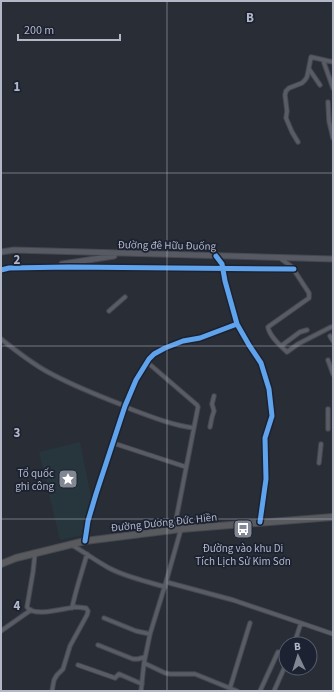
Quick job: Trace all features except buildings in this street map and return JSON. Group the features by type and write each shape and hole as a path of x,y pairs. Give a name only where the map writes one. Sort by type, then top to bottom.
{"highway":[{"name":"Đường Dương Đức Hiền","path":"1,564 16,558 85,541 181,529 333,516"}],"main road":[{"name":"Đường đê Hữu Đuống","path":"1,252 14,250 333,259"},
{"path":"1,270 71,263 125,254"},
{"path":"9,268 222,266 294,269"}],"street":[{"path":"298,142 286,118 286,91 305,80 311,56 333,62"},
{"path":"323,60 333,88"},
{"path":"309,68 320,85"},
{"path":"328,102 333,138"},
{"path":"216,256 222,266 237,324 261,363 269,389 272,406 272,416 265,438 266,479 260,522"},
{"path":"222,266 227,256"},
{"path":"279,258 294,269 310,295 309,298 268,327 271,334 287,352 298,344 331,327"},
{"path":"109,311 125,297"},
{"path":"85,541 88,520 125,407 136,380 149,359 160,350 200,338 237,324"},
{"path":"281,346 300,332 307,330"},
{"path":"330,336 333,341"},
{"path":"1,338 28,360 45,371 64,380 125,407 167,422 194,428"},
{"path":"328,360 333,374"},
{"path":"147,362 198,406 174,530"},
{"path":"210,427 214,414 212,404 214,396"},
{"path":"328,409 328,429"},
{"path":"113,443 186,467"},
{"path":"319,463 321,444"},
{"path":"141,691 144,663 150,634 181,529"},
{"path":"70,544 110,568 165,587"},
{"path":"35,553 27,607 28,609 42,612 79,607 86,608 88,611 70,646 63,669 56,675 52,691"},
{"path":"72,608 74,595 87,554"},
{"path":"166,582 233,600 333,634"},
{"path":"1,631 31,610"},
{"path":"104,618 136,631 150,634"},
{"path":"230,689 250,623"},
{"path":"297,636 301,624"},
{"path":"98,645 133,659 145,657"},
{"path":"260,691 278,652"},
{"path":"144,663 165,674 195,674 237,691"},
{"path":"78,665 114,678 119,674 142,684"},
{"path":"274,691 281,676"}],"shaded area":[{"path":"80,442 92,502 83,535 60,540 39,452"}],"cycle path":[{"path":"216,256 222,264 225,281 237,324 261,363 269,389 272,416 265,438 266,479 260,522"},
{"path":"1,270 9,268 69,267 294,269"},
{"path":"85,541 88,521 125,406 136,380 149,359 154,354 165,348 183,341 200,338 237,324"}],"place":[{"name":"Tổ quốc ghi công","path":"68,479"},
{"name":"Đường vào khu Di Tích Lịch Sử Kim Sơn","path":"243,529"}]}
